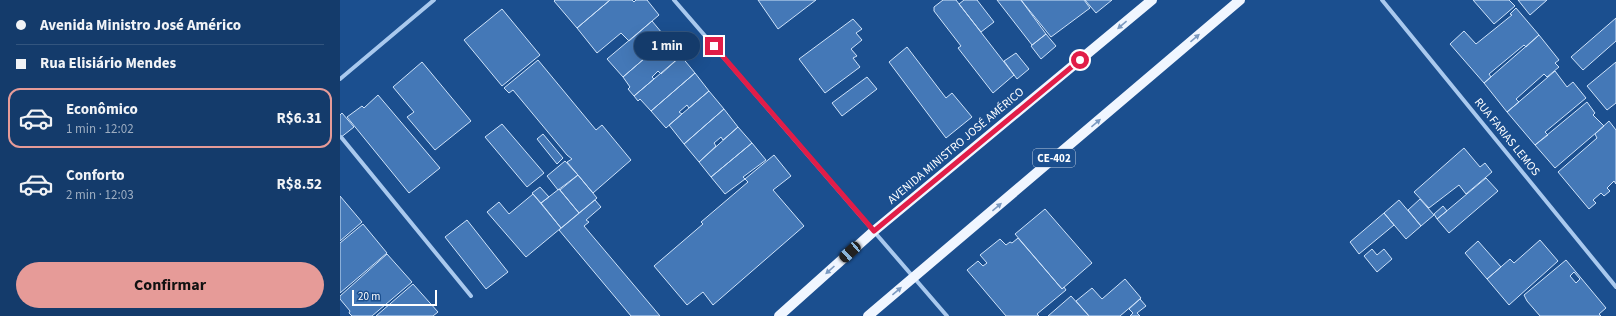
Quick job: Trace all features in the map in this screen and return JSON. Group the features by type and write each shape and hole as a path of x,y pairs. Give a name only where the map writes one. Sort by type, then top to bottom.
{"main road":[{"name":"AVENIDA MINISTRO JOSÉ AMÉRICO","path":"779,316 874,231 1152,0"},
{"name":"CE-402","path":"868,316 1240,0"}],"street":[{"path":"340,79 434,0"},
{"path":"674,0 947,316"},
{"name":"RUA FARIAS LEMOS","path":"1382,0 1616,287"},
{"path":"341,137 471,296"}],"building":[{"path":"610,0 577,28 554,1"},
{"path":"610,0 632,0 634,2 636,0 647,0 659,15 629,41 621,33 597,53 577,28"},
{"path":"758,0 816,0 778,29"},
{"path":"943,0 956,0 1014,75 993,93 958,48 961,46 934,11 934,7"},
{"path":"964,0 977,0 994,22 981,32 959,4"},
{"path":"997,0 1021,0 1046,34 1032,45"},
{"path":"1021,0 1084,0 1090,8 1051,37"},
{"path":"1085,0 1112,0 1096,13"},
{"path":"1473,0 1509,0 1515,6 1494,24"},
{"path":"1518,0 1547,0 1530,15"},
{"path":"1516,8 1539,35 1526,47 1524,45 1489,74 1491,77 1484,83 1450,44 1464,31 1476,44 1512,15 1510,14"},
{"path":"502,9 540,55 502,86 464,40"},
{"path":"1616,18 1616,41 1583,70 1571,57"},
{"path":"853,19 862,29 856,33 862,40 851,49 857,56 853,58 860,67 825,93 799,59"},
{"path":"652,21 667,39 623,77 607,59"},
{"path":"1046,34 1056,46 1041,59 1031,46"},
{"path":"1539,35 1559,60 1555,63 1559,67 1547,77 1544,74 1516,99 1519,102 1507,112 1484,83"},
{"path":"667,39 681,56 661,74 658,71 652,77 654,79 634,96 628,89 630,87 623,77"},
{"path":"907,47 946,98 952,93 972,117 946,138 889,62"},
{"path":"1016,53 1029,69 1017,79 1004,61"},
{"path":"681,56 695,73 651,111 640,99 638,101 634,96"},
{"path":"538,60 596,130 602,125 631,160 593,193 567,162 572,159 567,155 513,90 509,93 504,88"},
{"path":"422,62 471,121 435,150 407,117 414,112 393,87"},
{"path":"1616,62 1616,103 1607,110 1587,86"},
{"path":"1555,71 1567,87 1573,82 1586,98 1545,132 1548,135 1535,145 1507,112"},
{"path":"695,73 709,91 689,108 687,105 679,112 682,114 666,128 651,111"},
{"path":"867,77 877,89 842,116 832,103"},
{"path":"709,91 724,109 684,144 669,125"},
{"path":"378,95 440,168 409,193 347,117 362,106 364,108"},
{"path":"1587,102 1595,113 1593,115 1604,126 1555,168 1535,145"},
{"path":"724,109 738,127 723,140 721,137 714,143 716,146 699,162 684,144"},
{"path":"342,113 354,127 340,138 340,115"},
{"path":"1609,121 1616,130 1616,184 1614,181 1607,188 1610,191 1604,196 1601,193 1593,200 1596,203 1589,209 1558,172 1597,138 1595,134"},
{"path":"502,124 544,173 527,187 485,137"},
{"path":"738,127 752,143 711,177 699,162"},
{"path":"543,134 563,158 557,164 537,139"},
{"path":"752,143 766,160 743,177 745,179 725,194 711,177"},
{"path":"1464,148 1480,167 1485,163 1492,172 1466,194 1459,185 1429,208 1414,192"},
{"path":"774,155 791,176 773,190 804,226 713,305 703,292 687,305 654,266 703,224 701,222 748,182 745,179"},
{"path":"565,161 578,175 558,190 547,176"},
{"path":"578,175 597,198 579,213 560,190"},
{"path":"1486,178 1498,191 1449,233 1437,219"},
{"path":"540,187 549,197 541,203 532,193"},
{"path":"559,189 579,213 561,228 541,203"},
{"path":"533,194 561,228 526,257 487,212 499,202 509,214"},
{"path":"340,196 362,222 340,241"},
{"path":"1420,199 1434,215 1421,226 1408,210"},
{"path":"595,200 601,207 586,220 589,222 584,226 660,316 631,316 559,230"},
{"path":"1399,200 1421,226 1406,239 1384,213"},
{"path":"1443,206 1447,211 1437,219 1434,214"},
{"path":"1045,209 1092,263 1062,289 1015,234"},
{"path":"1384,213 1394,225 1359,254 1350,242"},
{"path":"467,220 508,272 486,289 445,237"},
{"path":"363,224 387,253 340,293 340,243"},
{"path":"1018,238 1062,289 1064,287 1066,290 1037,314 1039,316 1006,316 967,270 978,261 983,266 987,263 980,255 1000,239 1006,245 1010,242 1012,243"},
{"path":"1540,240 1558,261 1509,305 1487,279 1510,259 1514,263"},
{"path":"1478,241 1501,267 1487,279 1465,253"},
{"path":"1372,249 1377,255 1384,249 1392,259 1377,272 1364,256"},
{"path":"387,254 412,282 372,316 352,316 349,313 350,311 340,299 340,296"},
{"path":"1566,260 1606,308 1599,314 1601,316 1540,316 1527,301 1524,295","holes":["1574,272 1580,279 1576,283 1570,276"]},
{"path":"1125,279 1141,298 1120,316 1089,316 1076,301 1092,288 1102,299"},
{"path":"413,284 438,312 433,316 376,316"},
{"path":"1071,296 1089,316 1048,316"},
{"path":"1140,299 1146,306 1137,313 1140,316 1130,316 1133,313 1129,309"}],"route":[{"path":"714,46 874,231 1080,60"}]}
